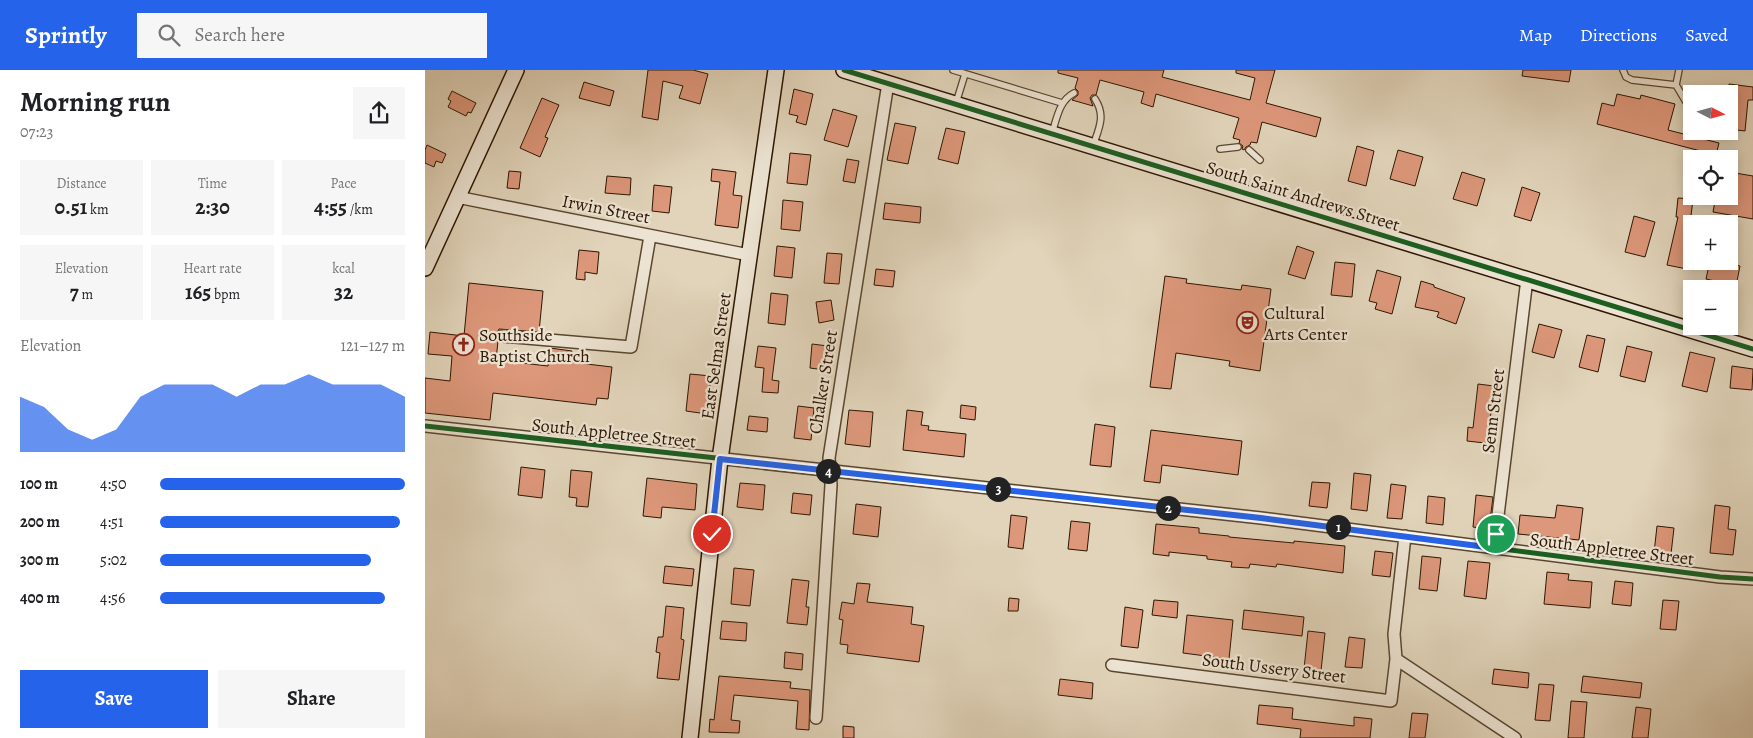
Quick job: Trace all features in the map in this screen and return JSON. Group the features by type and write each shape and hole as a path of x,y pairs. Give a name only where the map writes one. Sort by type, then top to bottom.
{"street":[{"path":"425,268 516,70"},
{"name":"East Selma Street","path":"690,738 720,459 776,70"},
{"name":"South Saint Andrews Street","path":"844,70 884,79 1052,134 1753,349"},
{"name":"Chalker Street","path":"816,718 831,485 829,458 884,79"},
{"name":"Irwin Street","path":"457,197 749,255"},
{"path":"503,336 631,346 650,236"},
{"name":"Senn Street","path":"1494,548 1527,279"},
{"name":"South Appletree Street","path":"425,426 1241,516 1720,577 1753,579"},
{"name":"South Ussery Street","path":"1112,665 1391,700 1396,660 1395,634 1405,536"},
{"path":"1396,660 1515,738"}],"lane":[{"path":"953,70 1062,103"},
{"path":"1623,70 1627,77 1632,80 1676,85"},
{"path":"1679,70 1676,85 1683,97"},
{"path":"956,104 965,74"},
{"path":"1052,134 1062,103 1067,96 1073,93"},
{"path":"1093,146 1101,117 1101,108 1095,99"},
{"path":"1220,149 1239,147"},
{"path":"1249,150 1260,160"}],"building":[{"path":"648,70 693,70 708,74 700,104 679,98 683,86 663,81 658,120 642,117"},
{"path":"1058,70 1164,70 1162,77 1250,100 1255,78 1236,73 1236,70 1275,70 1266,103 1321,118 1316,137 1262,122 1257,143 1251,142 1244,150 1242,149 1243,146 1239,143 1240,140 1233,138 1239,118 1156,94 1153,107 1141,103 1144,92 1100,80 1096,95 1092,95 1090,98 1093,106 1072,100 1078,95 1078,91 1075,88 1078,78 1058,73"},
{"path":"1523,70 1571,70 1569,82 1522,76"},
{"path":"584,82 614,91 610,106 579,98"},
{"path":"1738,85 1753,87 1753,100 1748,100 1745,131 1738,130"},
{"path":"794,89 813,94 806,125 796,122 798,116 789,114"},
{"path":"452,91 476,103 471,113 468,112 466,116 448,107 451,101 448,99"},
{"path":"1617,94 1640,99 1641,95 1675,104 1668,130 1683,134 1683,140 1707,140 1719,143 1717,150 1697,150 1597,124 1602,103 1614,106"},
{"path":"542,98 559,105 545,137 548,138 540,157 520,148"},
{"path":"833,109 857,116 848,147 824,140"},
{"path":"895,123 916,127 908,164 887,160"},
{"path":"946,128 965,132 958,164 938,159"},
{"path":"427,145 446,154 442,163 436,161 434,167 425,163"},
{"path":"1357,146 1374,151 1366,186 1348,181"},
{"path":"1398,150 1423,157 1415,186 1390,179"},
{"path":"790,153 811,155 807,185 787,183"},
{"path":"847,159 859,161 855,183 843,181"},
{"path":"712,169 736,172 733,195 742,196 738,228 715,225 720,182 711,181"},
{"path":"509,171 521,172 519,189 507,188"},
{"path":"1462,172 1485,179 1477,206 1453,199"},
{"path":"1738,174 1753,176 1753,219 1713,212 1714,205 1738,205"},
{"path":"607,176 631,178 630,195 605,193"},
{"path":"654,185 672,187 669,213 652,211"},
{"path":"1522,187 1540,193 1531,221 1514,216"},
{"path":"1678,198 1683,198 1683,205 1692,205 1691,215 1683,215 1683,268 1667,265 1678,217 1676,217"},
{"path":"783,200 803,202 800,231 781,229"},
{"path":"885,203 921,207 920,223 883,219"},
{"path":"1634,216 1655,222 1645,257 1625,252"},
{"path":"777,246 795,248 792,278 774,276"},
{"path":"1297,246 1314,252 1305,279 1288,274"},
{"path":"579,250 599,252 597,274 585,272 585,280 576,279"},
{"path":"827,253 842,254 839,284 824,283"},
{"path":"1335,262 1355,264 1352,297 1331,295"},
{"path":"1738,266 1740,266 1737,280 1706,279 1708,270 1738,270"},
{"path":"876,269 895,271 893,287 874,285"},
{"path":"1377,270 1401,277 1392,314 1375,309 1377,303 1369,301"},
{"name":"Cultural Arts Center","path":"1165,276 1187,279 1186,283 1241,290 1242,285 1271,289 1260,371 1229,366 1230,361 1176,353 1171,389 1150,387"},
{"path":"1421,281 1465,298 1456,324 1437,317 1439,312 1415,307"},
{"name":"Southside Baptist Church","path":"469,283 543,291 539,332 499,329 496,335 498,341 496,360 548,366 550,348 572,351 570,362 612,367 608,399 597,398 596,405 493,393 490,420 425,413 425,378 450,381 452,356 428,354 430,332 464,336"},
{"path":"771,293 788,295 785,325 768,323"},
{"path":"831,300 834,320 819,323 816,302"},
{"path":"1539,324 1562,330 1554,358 1532,352"},
{"path":"1587,335 1605,339 1598,372 1579,367"},
{"path":"812,344 828,346 825,370 810,368"},
{"path":"758,346 776,348 772,380 779,381 778,393 762,392 764,368 755,367"},
{"path":"1627,346 1652,352 1645,382 1620,376"},
{"path":"1690,352 1715,358 1707,392 1682,386"},
{"path":"1732,366 1753,369 1752,390 1730,388"},
{"path":"690,374 711,376 707,414 686,411"},
{"path":"1478,384 1494,386 1489,430 1496,430 1494,444 1467,441 1468,427 1473,428"},
{"path":"961,405 976,407 975,420 960,418"},
{"path":"798,406 814,408 811,440 794,438"},
{"path":"849,410 873,412 870,447 845,444"},
{"path":"907,410 923,412 921,425 929,426 928,430 966,434 964,457 903,450"},
{"path":"749,416 768,418 767,432 747,430"},
{"path":"1095,424 1115,427 1111,467 1090,465"},
{"path":"1151,430 1242,441 1238,475 1162,465 1160,483 1144,481"},
{"path":"521,467 545,470 542,498 518,495"},
{"path":"571,470 592,472 588,507 576,506 577,498 569,497"},
{"path":"1354,473 1371,475 1367,511 1351,509"},
{"path":"647,478 697,484 695,510 662,507 661,518 643,516"},
{"path":"1312,482 1330,483 1327,508 1309,506"},
{"path":"740,483 765,485 763,510 737,507"},
{"path":"1391,484 1406,486 1402,519 1387,518"},
{"path":"793,493 812,495 810,515 791,513"},
{"path":"1476,495 1493,497 1489,529 1473,527"},
{"path":"1428,496 1445,498 1443,525 1426,523"},
{"path":"856,504 881,507 878,537 853,534"},
{"path":"1557,505 1583,508 1579,540 1518,534 1520,515 1555,518"},
{"path":"1715,505 1730,507 1728,529 1736,530 1733,555 1710,553"},
{"path":"1011,515 1027,517 1023,549 1008,547"},
{"path":"1071,521 1090,523 1087,551 1068,549"},
{"path":"1156,524 1199,528 1199,533 1229,537 1345,546 1343,573 1277,564 1276,567 1250,564 1249,568 1231,567 1232,562 1207,559 1207,556 1169,552 1169,556 1153,554"},
{"path":"1657,526 1674,528 1671,554 1654,553"},
{"path":"1375,551 1393,553 1390,577 1372,575"},
{"path":"1422,556 1441,558 1437,591 1419,589"},
{"path":"1468,561 1490,563 1486,599 1464,596"},
{"path":"665,566 694,569 692,586 663,583"},
{"path":"734,568 754,570 750,606 731,604"},
{"path":"1547,572 1569,574 1568,580 1592,582 1590,608 1544,604"},
{"path":"792,579 809,581 806,607 809,607 807,625 787,623"},
{"path":"1615,581 1633,583 1631,606 1612,604"},
{"path":"857,583 870,584 867,602 913,607 911,624 924,626 919,662 847,653 848,645 840,644 843,620 839,619 842,602 854,604"},
{"path":"1009,598 1019,599 1018,611 1008,611"},
{"path":"1154,600 1178,602 1177,618 1152,615"},
{"path":"1663,600 1679,601 1676,630 1660,629"},
{"path":"666,606 684,608 681,639 684,640 679,680 657,678 660,653 656,652 658,637 663,637"},
{"path":"1125,607 1143,610 1138,648 1121,646"},
{"path":"1244,610 1304,617 1302,636 1242,629"},
{"path":"1187,615 1233,620 1229,659 1183,653"},
{"path":"722,621 747,623 746,641 720,639"},
{"path":"1308,631 1325,633 1321,671 1304,669"},
{"path":"1349,637 1365,639 1362,668 1345,667"},
{"path":"785,652 803,654 802,670 784,668"},
{"path":"1494,669 1529,673 1528,688 1492,684"},
{"path":"719,676 791,682 790,688 810,690 809,730 796,729 798,701 734,695 731,720 740,721 739,733 709,732 710,719 714,720"},
{"path":"1583,676 1642,683 1640,698 1581,692"},
{"path":"1060,679 1093,683 1092,699 1058,695"},
{"path":"1539,684 1554,685 1550,721 1535,720"},
{"path":"1571,701 1587,702 1584,738 1568,738"},
{"path":"1259,705 1293,708 1292,719 1354,726 1354,717 1372,719 1370,738 1300,738 1301,729 1257,724"},
{"path":"1636,707 1651,709 1648,738 1632,738"},
{"path":"1412,713 1428,714 1425,738 1409,738"},
{"path":"843,726 854,727 854,738 843,738"}],"cycle path":[{"path":"844,70 1753,349"},
{"path":"425,426 1261,518 1720,577 1753,579"}],"place":[{"name":"Cultural Arts Center","path":"1248,323"},
{"name":"Southside Baptist Church","path":"463,345"}],"route":[{"path":"712,534 720,459 1261,518 1494,548 1496,534"}]}
